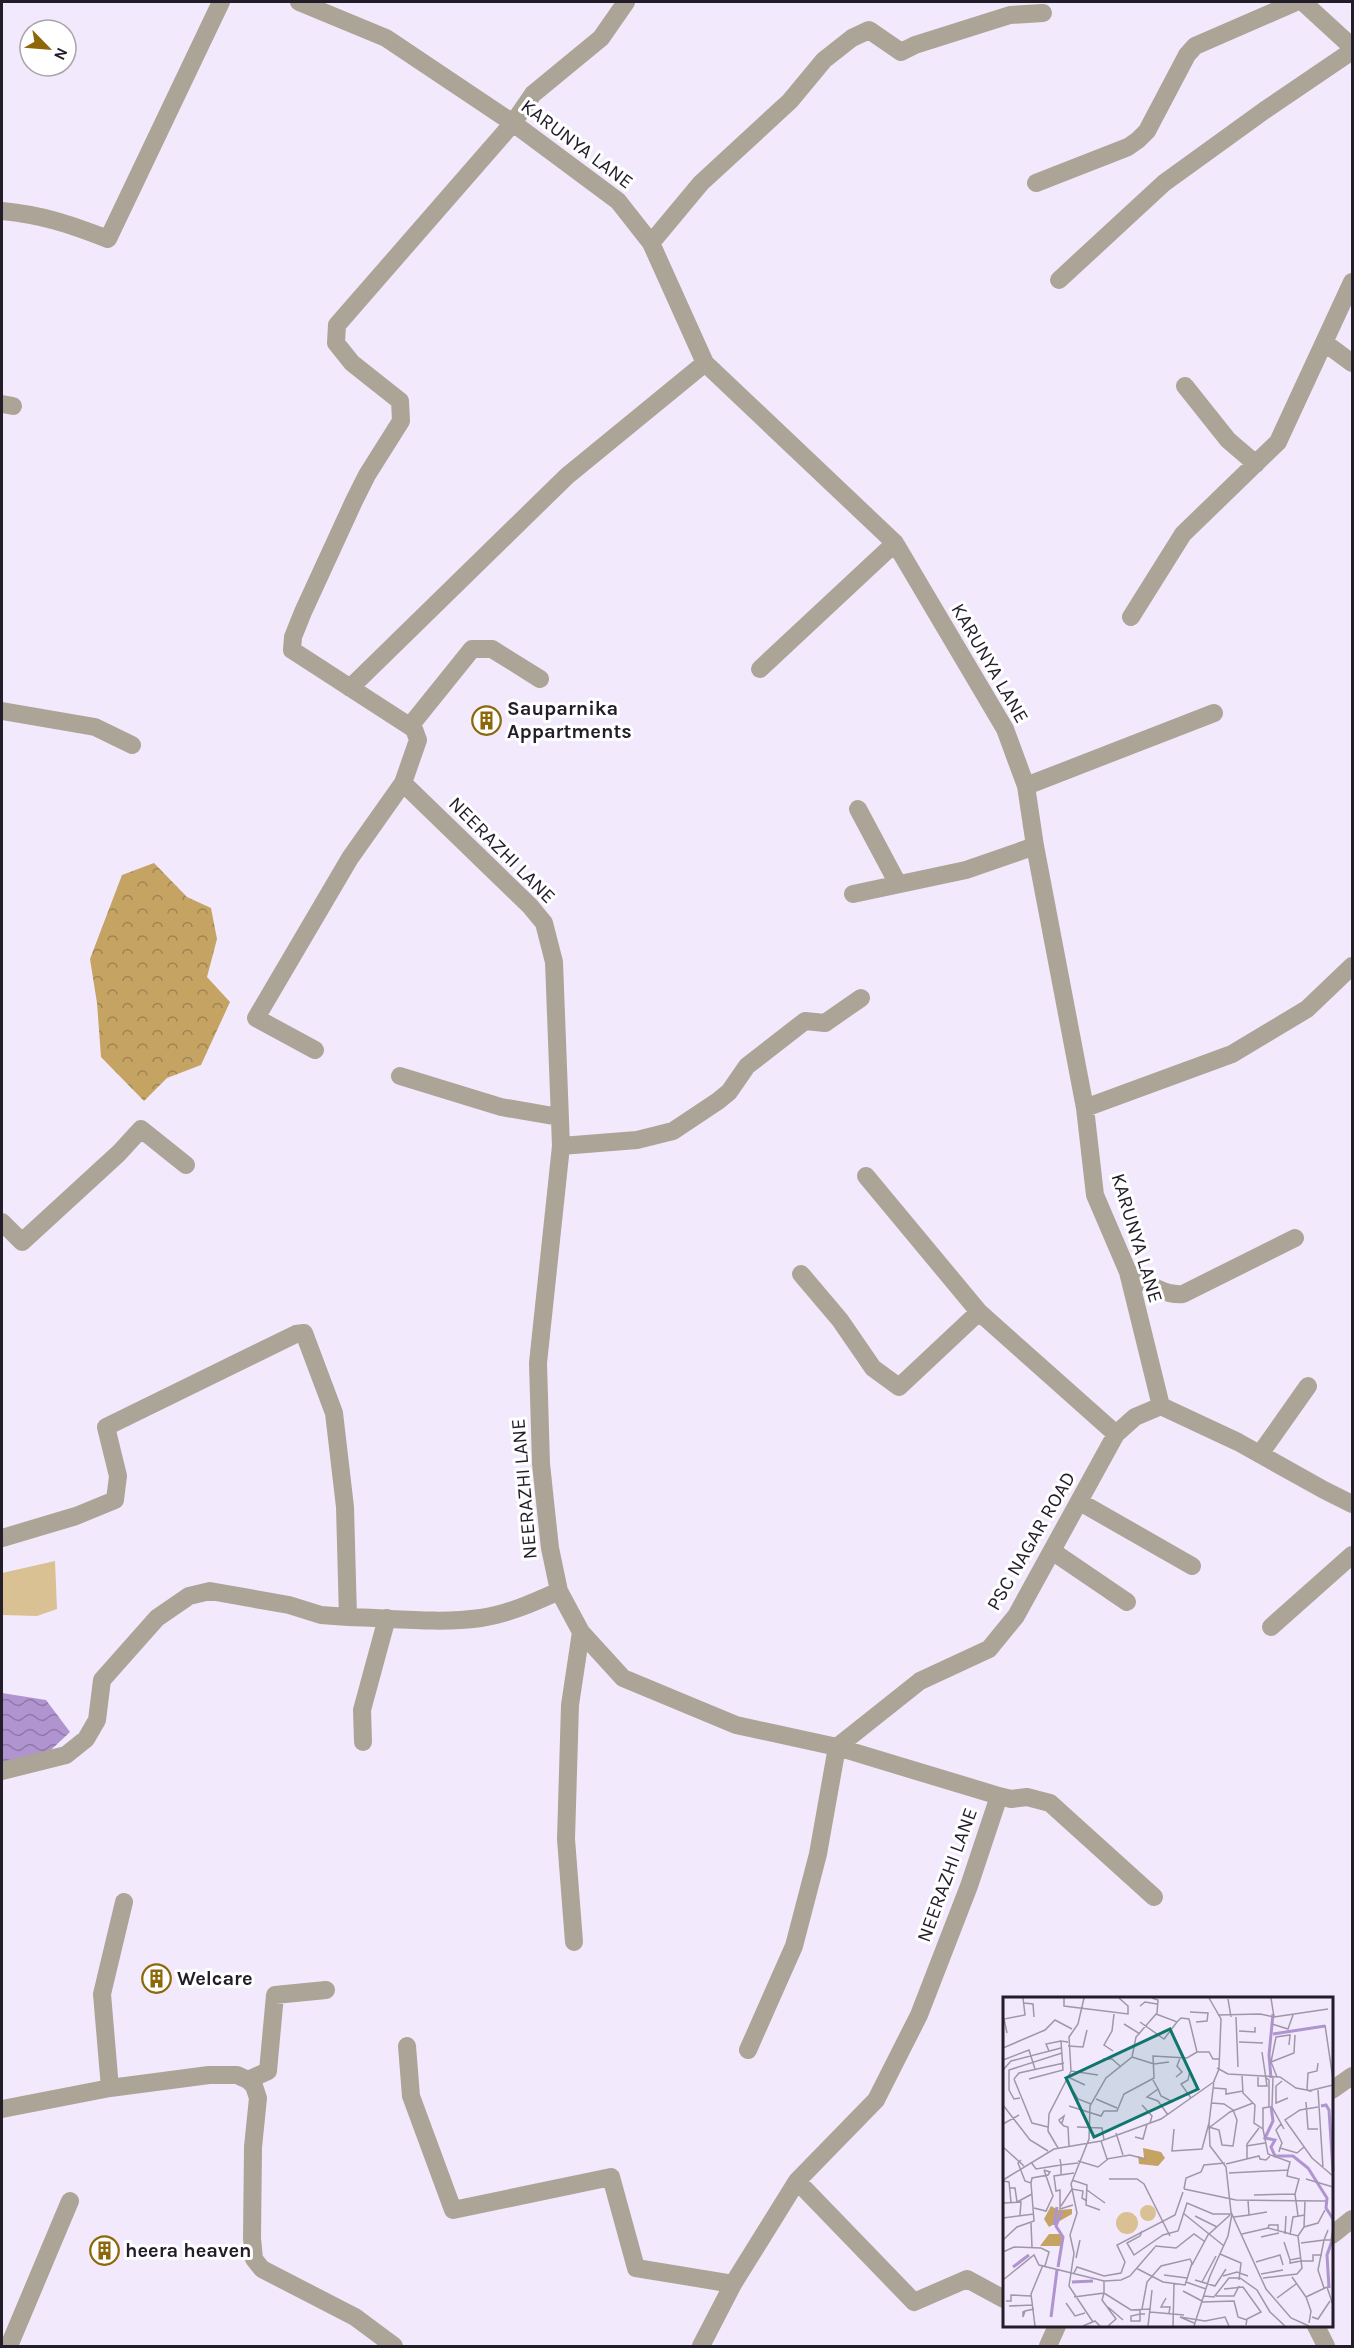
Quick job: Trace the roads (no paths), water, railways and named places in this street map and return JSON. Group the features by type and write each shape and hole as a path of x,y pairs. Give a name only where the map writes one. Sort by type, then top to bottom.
{"street":[{"path":"2,211 63,222 108,239 221,2"},
{"name":"KARUNYA LANE","path":"298,2 386,38 513,123 618,201 651,243 705,363 895,543 1005,729 1026,786 1035,846 1085,1108 1095,1195 1128,1272 1161,1406"},
{"path":"315,1050 256,1018 350,858 404,783 418,740 411,726 292,650 293,637 303,612 358,492 401,421 400,401 352,363 336,343 337,325 513,123 533,94 601,38 626,2"},
{"path":"1036,183 1133,144 1147,131 1187,55 1195,46 1296,2"},
{"path":"1059,280 1164,183 1353,49 1303,2"},
{"path":"651,243 701,183 789,101 824,60 852,38 868,30 901,52 915,45 1010,15 1043,13"},
{"path":"1131,617 1183,534 1278,442 1325,343 1345,294 1353,282"},
{"path":"1325,343 1353,363"},
{"path":"350,688 567,476 705,363"},
{"path":"1185,386 1228,440 1256,464"},
{"path":"760,669 895,543"},
{"path":"411,726 472,649 492,649 540,680"},
{"path":"2,711 95,728 132,745"},
{"path":"1026,786 1214,713"},
{"name":"NEERAZHI LANE","path":"404,783 530,906 544,923 554,962 561,1146 538,1362 541,1464 550,1548 559,1591 581,1632 623,1678 736,1725 837,1747 999,1796 969,1886 918,2015 876,2100 797,2181 733,2284 701,2346"},
{"path":"858,809 898,884"},
{"path":"853,894 966,870 1035,846"},
{"path":"1085,1108 1232,1054 1307,1009 1353,966"},
{"path":"561,1146 637,1140 673,1131 729,1092 747,1066 805,1021 825,1023 861,998"},
{"path":"400,1076 501,1107 559,1117"},
{"path":"2,1222 22,1242 119,1153 141,1129 186,1165"},
{"path":"866,1176 979,1312 1116,1434"},
{"path":"1128,1272 1156,1288 1183,1294 1295,1238"},
{"path":"801,1274 840,1320 873,1368 899,1387 979,1312"},
{"path":"2,1538 76,1516 115,1500 118,1476 106,1427 296,1334 304,1333 334,1413 345,1507 348,1617"},
{"path":"1260,1454 1308,1386"},
{"path":"1161,1406 1260,1454 1324,1491 1353,1504"},
{"name":"PSC NAGAR ROAD","path":"837,1747 920,1681 989,1649 1016,1616 1116,1434 1135,1417 1161,1406"},
{"path":"1080,1502 1192,1566"},
{"path":"1052,1551 1127,1602"},
{"path":"1271,1627 1353,1555"},
{"path":"2,1771 66,1755 86,1739 97,1720 102,1680 157,1618 189,1596 210,1591 289,1605 321,1615 423,1621 482,1618 535,1602 559,1591"},
{"path":"363,1742 362,1710 387,1618"},
{"path":"574,1942 566,1839 570,1705 581,1632"},
{"path":"748,2050 794,1946 818,1854 837,1747"},
{"path":"999,1796 1011,1799 1027,1797 1050,1803 1154,1897"},
{"path":"110,2088 102,1994 124,1902"},
{"path":"248,2080 268,2071 275,1995 326,1990"},
{"path":"407,2046 411,2096 453,2210 611,2177 636,2268 733,2284"},
{"path":"2,2109 110,2088 208,2075 237,2075 248,2080 254,2086 258,2098 253,2147 252,2238 254,2259 262,2269 355,2317 394,2346"},
{"path":"1333,2089 1353,2076"},
{"path":"797,2181 914,2302 967,2279 1003,2298"},
{"path":"9,2346 70,2201"},
{"path":"1333,2234 1353,2219"},
{"path":"1048,2346 1056,2327"},
{"path":"1317,2327 1326,2346"}],"water":[{"path":"2,1693 46,1700 70,1732 36,1764 2,1770"}],"place":[{"name":"Sauparnika Appartments","path":"486,720"},
{"name":"Welcare","path":"156,1978"},
{"name":"heera heaven","path":"104,2250"}]}
